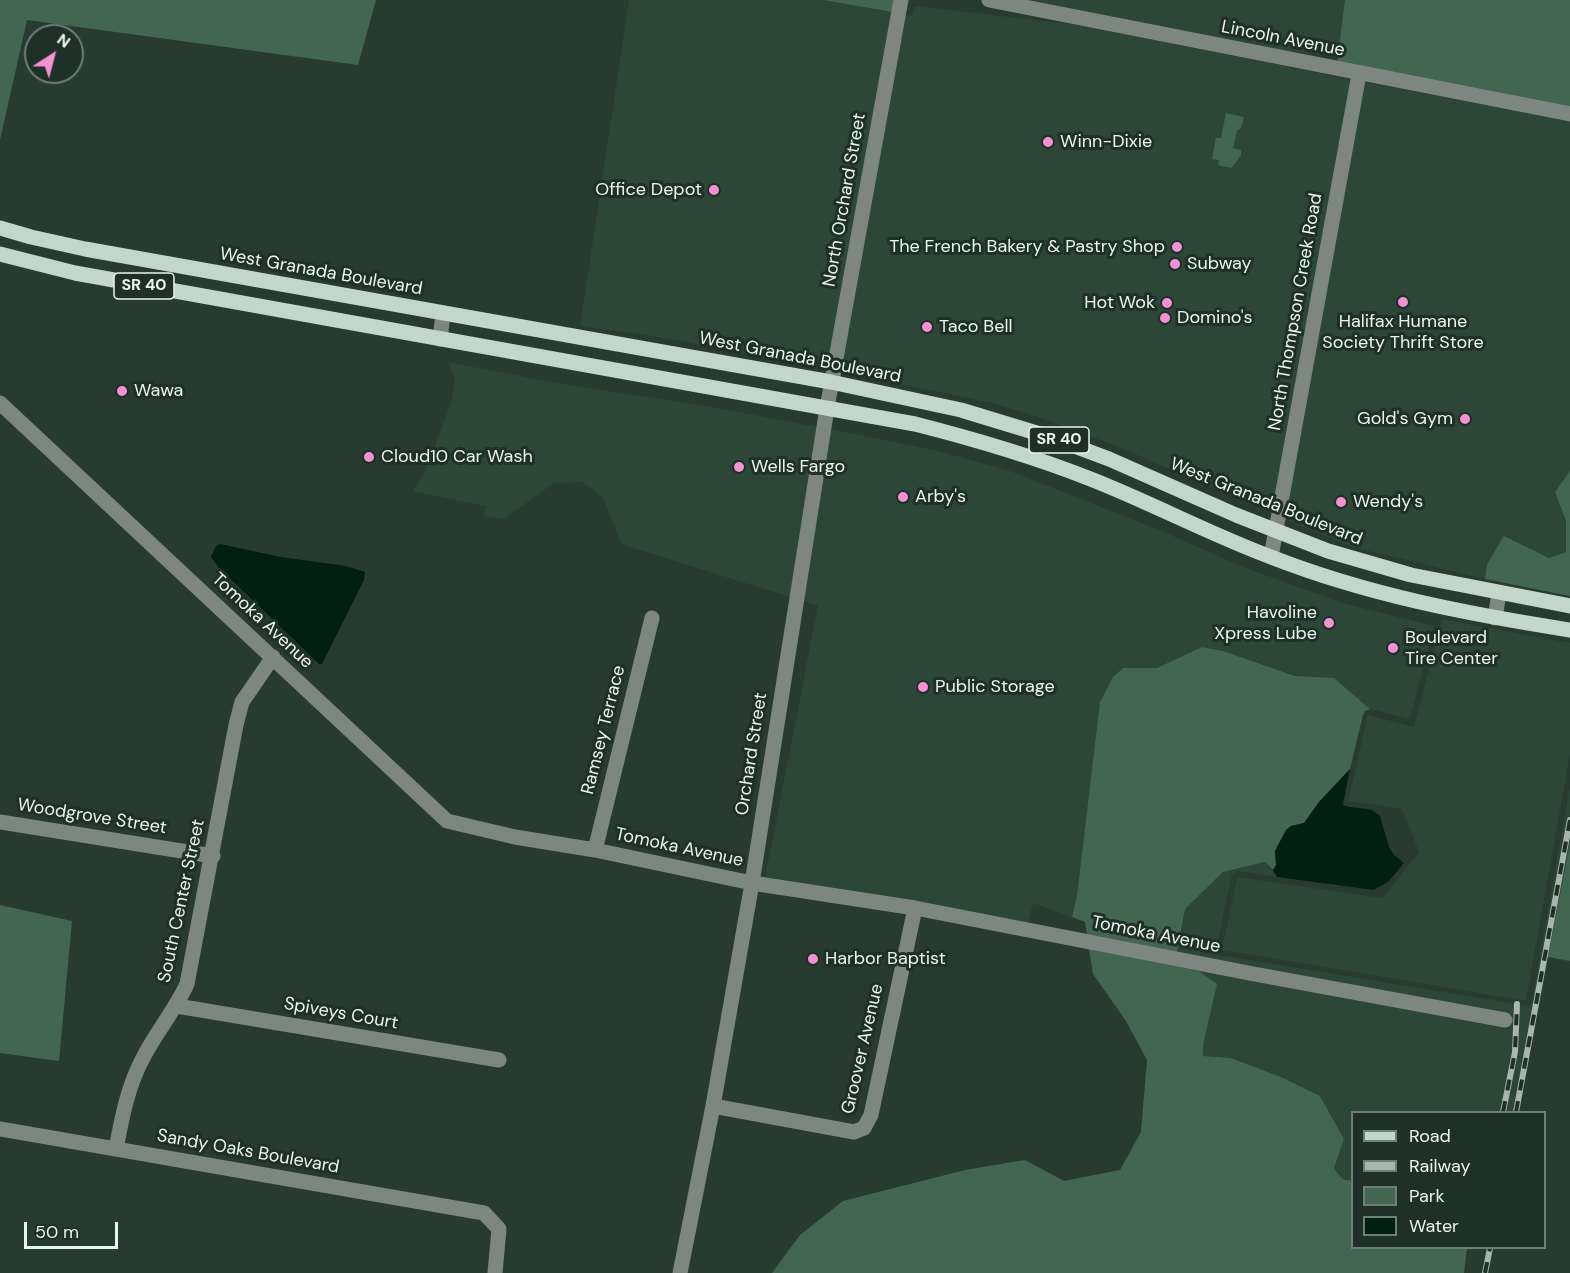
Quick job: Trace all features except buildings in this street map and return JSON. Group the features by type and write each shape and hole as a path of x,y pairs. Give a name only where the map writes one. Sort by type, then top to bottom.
{"main road":[{"name":"West Granada Boulevard","path":"0,228 86,249 831,382 960,410 1042,434 1109,459 1322,549 1411,576 1570,606"},
{"name":"SR 40","path":"0,254 75,273 915,424 1052,465 1108,486 1271,557 1366,589 1442,608 1570,630"},
{"path":"1052,465 1059,458 1068,455 1109,459"}],"street":[{"name":"North Orchard Street","path":"827,408 901,0"},
{"name":"Lincoln Avenue","path":"989,0 1570,114"},
{"name":"North Thompson Creek Road","path":"1271,557 1359,74"},
{"path":"440,339 443,314"},
{"name":"Tomoka Avenue","path":"0,403 447,821 515,837 595,850 752,883 915,908 1505,1020"},
{"name":"Orchard Street","path":"680,1273 713,1106 752,883 827,408"},
{"path":"1495,618 1499,593"},
{"name":"Ramsey Terrace","path":"595,850 652,618"},
{"name":"South Center Street","path":"116,1149 124,1105 143,1057 177,1006 187,984 242,702 273,657"},
{"name":"Woodgrove Street","path":"0,822 213,856"},
{"name":"Groover Avenue","path":"713,1106 854,1132 864,1128 871,1116 915,908"},
{"name":"Spiveys Court","path":"177,1006 499,1060"},
{"name":"Sandy Oaks Boulevard","path":"0,1129 484,1213 499,1228 495,1273"}],"shaded area":[{"path":"629,0 823,0 892,12 827,370 660,337 580,326"},
{"path":"1026,0 1345,0 1339,57 1267,48"},
{"path":"915,6 1079,25 1351,79 1272,514 1119,447 1041,418 993,403 840,372 905,14 912,16"},
{"path":"1364,82 1570,121 1570,471 1555,492 1566,521 1566,552 1549,559 1504,536 1487,564 1485,579 1352,547 1284,519"},
{"path":"448,362 550,382 712,407 817,427 790,597 621,544 603,498 582,482 554,483 504,519 484,516 485,506 412,491 421,479 429,461 451,403 455,380"},
{"path":"830,429 938,451 1010,471 1159,530 1246,568 1342,603 1434,626 1410,719 1370,709 1334,678 1295,676 1223,651 1202,647 1157,668 1123,668 1113,677 1100,702 1077,895 1072,917 1033,903 1028,923 765,878 818,606 803,601"},
{"path":"1442,619 1570,643 1570,754 1526,1001 1222,950 1237,877 1383,898 1419,852 1402,809 1348,801 1368,715 1414,727"},
{"path":"1570,787 1570,843 1519,1111 1351,1111 1351,1181 1342,1179 1334,1168 1344,1139 1320,1096 1281,1077 1231,1058 1202,1056 1199,971 1509,1028 1513,1015 1177,952 1185,909 1223,872 1265,862 1277,877 1238,871 1232,875 1216,949 1219,955 1529,1006 1532,1001"}],"green space":[{"path":"0,0 376,0 358,65 84,28 84,24 56,24 27,20 24,24 24,33 0,140"},
{"path":"823,0 894,0 892,12"},
{"path":"1345,0 1570,0 1570,107 1337,62"},
{"path":"1226,113 1244,117 1241,128 1237,131 1233,148 1241,150 1241,155 1231,168 1218,165 1219,160 1212,159 1216,138 1221,138"},
{"path":"1570,471 1570,596 1485,579 1487,564 1504,536 1549,558 1566,552 1566,521 1555,492"},
{"path":"1202,647 1223,651 1295,676 1334,678 1370,709 1363,715 1350,769 1319,802 1304,823 1291,826 1275,851 1276,865 1273,870 1265,862 1223,872 1185,909 1177,952 1087,934 1085,922 1072,917 1077,895 1100,702 1113,677 1123,668 1157,668"},
{"path":"1570,843 1570,961 1548,957"},
{"path":"0,905 72,921 59,1061 0,1053"},
{"path":"1089,949 1199,971 1217,984 1203,1045 1203,1056 1231,1058 1281,1077 1320,1096 1344,1139 1334,1168 1342,1179 1351,1181 1351,1249 1467,1249 1464,1273 772,1273 800,1235 843,1201 965,1170 1025,1160 1064,1181 1120,1170 1141,1132 1147,1060 1126,1021 1093,974"}],"water":[{"path":"220,544 281,557 346,566 365,572 364,580 322,664 319,664 219,568 211,557 216,546"},
{"path":"1350,769 1343,804 1372,810 1380,816 1389,847 1394,855 1404,863 1389,881 1374,890 1277,877 1273,870 1276,865 1275,851 1286,830 1291,826 1304,823 1319,802"}],"railway":[{"path":"1516,1111 1570,820"},
{"path":"1503,1111 1515,1052 1517,1004"},
{"path":"1485,1273 1490,1249"}],"place":[{"name":"Winn-Dixie","path":"1048,142"},
{"name":"Office Depot","path":"714,190"},
{"name":"The French Bakery & Pastry Shop","path":"1177,247"},
{"name":"Subway","path":"1175,264"},
{"name":"Halifax Humane Society Thrift Store","path":"1403,302"},
{"name":"Hot Wok","path":"1167,303"},
{"name":"Domino's","path":"1165,318"},
{"name":"Taco Bell","path":"927,327"},
{"name":"Wawa","path":"122,391"},
{"name":"Gold's Gym","path":"1465,419"},
{"name":"Cloud10 Car Wash","path":"369,457"},
{"name":"Wells Fargo","path":"739,467"},
{"name":"Arby's","path":"903,497"},
{"name":"Wendy's","path":"1341,502"},
{"name":"Havoline Xpress Lube","path":"1329,623"},
{"name":"Boulevard Tire Center","path":"1393,648"},
{"name":"Public Storage","path":"923,687"},
{"name":"Harbor Baptist","path":"813,959"}]}
